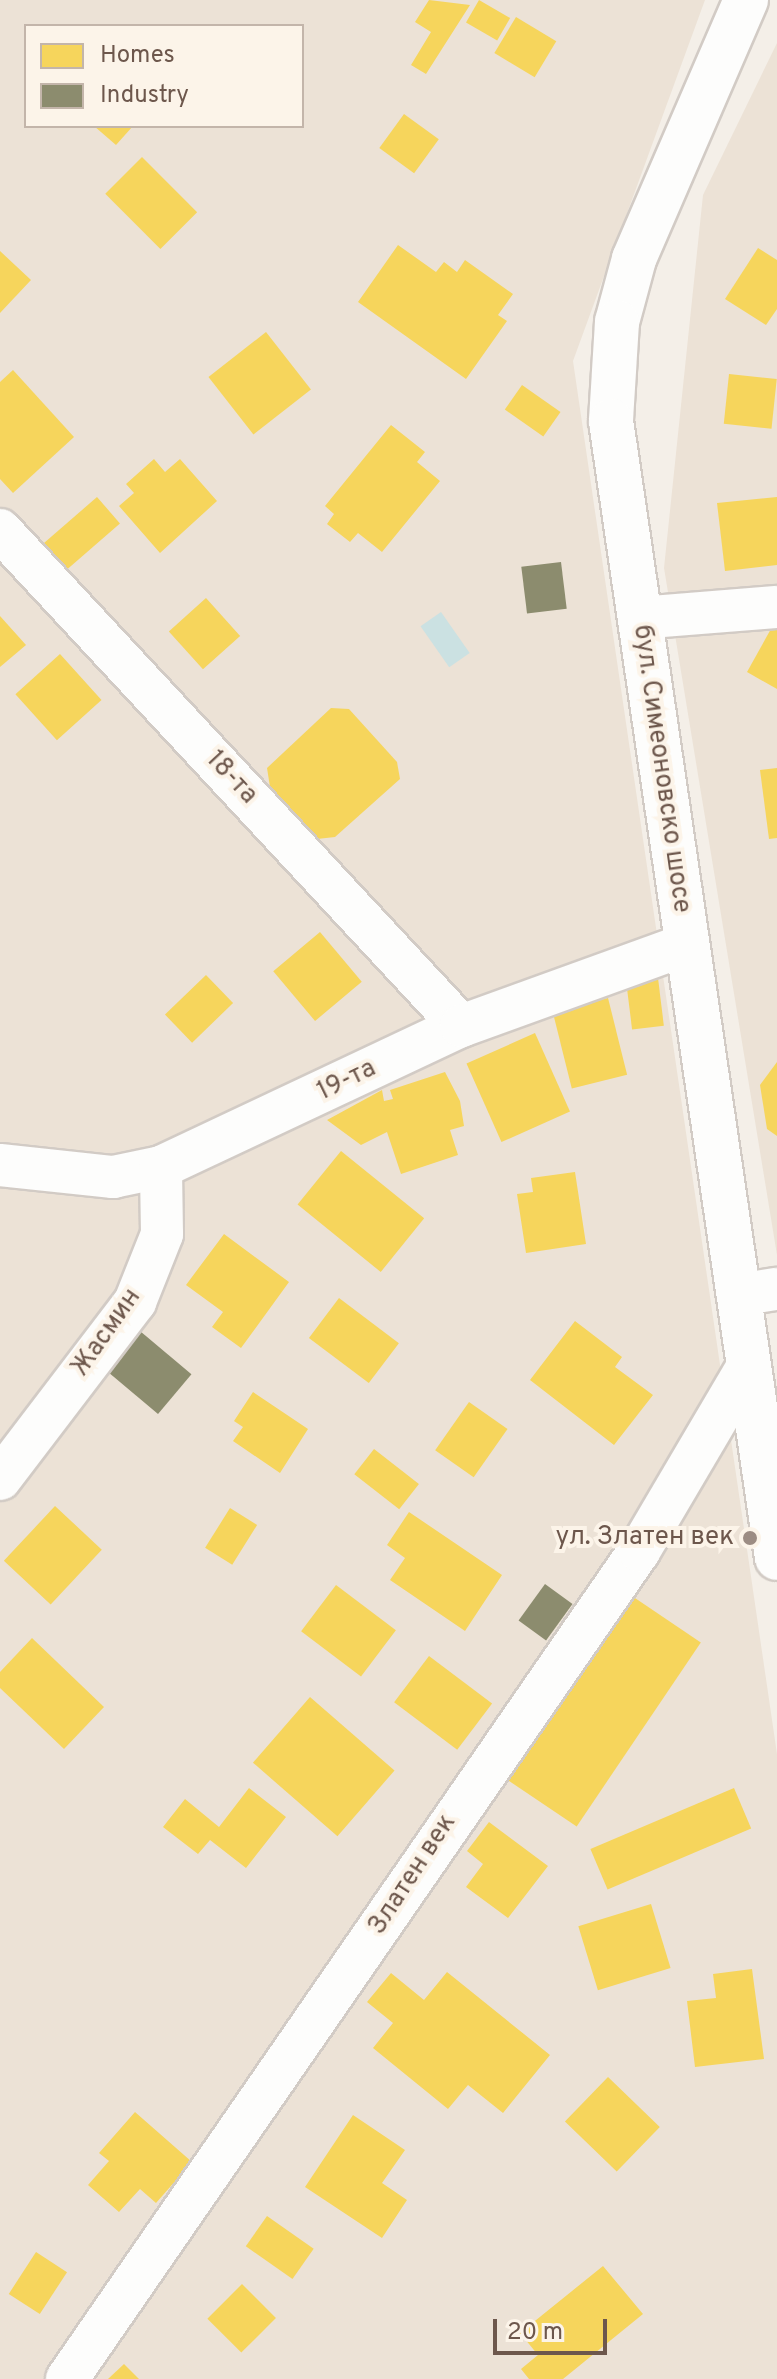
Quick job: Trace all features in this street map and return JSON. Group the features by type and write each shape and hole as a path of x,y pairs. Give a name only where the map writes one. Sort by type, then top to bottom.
{"street":[{"name":"бул. Симеоновско шосе","path":"746,0 657,200 617,322 611,421 687,944 758,1292 749,1364 777,1558"},
{"name":"18-та","path":"0,530 461,1026"},
{"path":"639,618 777,607"},
{"name":"19-та","path":"0,1165 113,1177 161,1167 461,1026 687,944"},
{"name":"Жасмин","path":"0,1479 135,1302 162,1234 161,1167"},
{"name":"Златен век","path":"67,2379 639,1551 749,1364"}],"shaded area":[{"path":"0,0 705,0 573,361 777,1754 777,2379 0,2379"},
{"path":"777,43 777,1255 664,568 703,195"},
{"path":"441,612 470,653 449,667 421,626"}],"building: Homes":[{"path":"429,0 470,5 426,74 411,65 431,32 415,22"},
{"path":"479,0 510,18 497,41 466,23"},
{"path":"516,17 556,41 535,77 494,53"},
{"path":"404,114 439,139 414,173 379,148"},
{"path":"96,128 131,128 116,145"},
{"path":"142,157 197,212 160,249 105,194"},
{"path":"398,245 436,272 444,262 457,272 465,260 513,294 498,315 507,321 466,379 358,302"},
{"path":"758,248 777,260 777,309 766,325 725,299"},
{"path":"0,251 31,280 0,313"},
{"path":"266,332 311,390 253,434 208,377"},
{"path":"13,370 74,437 13,493 0,479 0,382"},
{"path":"729,374 777,379 772,429 724,424"},
{"path":"522,385 561,412 543,437 505,410"},
{"path":"391,425 425,452 417,462 440,481 382,552 358,533 350,542 327,524 334,514 325,506"},
{"path":"154,459 165,472 180,459 217,501 160,553 119,506 134,493 126,484"},
{"path":"97,497 120,523 64,572 41,546"},
{"path":"777,497 777,565 725,571 717,503"},
{"path":"206,598 240,636 203,669 169,631"},
{"path":"0,616 26,645 0,667"},
{"path":"772,627 777,630 777,689 747,672"},
{"path":"60,654 101,700 57,740 15,694"},
{"path":"331,708 349,709 397,762 400,779 335,837 317,839 270,787 267,768"},
{"path":"777,768 777,838 769,839 760,770"},
{"path":"320,932 362,982 315,1021 273,971"},
{"path":"206,975 233,1003 192,1043 165,1015"},
{"path":"658,978 664,1026 632,1030 626,982"},
{"path":"608,998 627,1075 572,1088 553,1012"},
{"path":"535,1033 570,1112 501,1142 466,1064"},
{"path":"777,1062 777,1136 767,1129 760,1085"},
{"path":"445,1072 460,1101 464,1126 450,1130 458,1155 401,1174 387,1132 361,1145 327,1120 382,1090 384,1101 393,1099 390,1090"},
{"path":"341,1151 424,1218 381,1272 298,1205"},
{"path":"575,1172 586,1244 526,1253 517,1194 533,1192 531,1178"},
{"path":"224,1234 289,1282 241,1348 212,1327 223,1312 186,1285"},
{"path":"339,1298 399,1343 369,1383 309,1338"},
{"path":"575,1321 622,1357 615,1367 653,1395 614,1445 530,1380"},
{"path":"253,1392 308,1429 280,1473 233,1441 243,1427 234,1421"},
{"path":"469,1402 508,1429 474,1477 435,1450"},
{"path":"374,1449 419,1484 399,1509 354,1474"},
{"path":"55,1506 102,1550 51,1604 4,1561"},
{"path":"230,1508 257,1525 232,1565 205,1548"},
{"path":"409,1512 502,1575 465,1631 390,1580 405,1558 387,1545"},
{"path":"336,1585 396,1630 361,1676 301,1631"},
{"path":"632,1596 701,1642 577,1826 508,1780"},
{"path":"32,1638 104,1707 64,1749 0,1688 0,1672"},
{"path":"429,1656 492,1704 457,1750 394,1702"},
{"path":"310,1697 395,1770 337,1836 253,1763"},
{"path":"249,1788 286,1817 246,1868 210,1840 198,1854 163,1827 185,1799 219,1827"},
{"path":"734,1788 751,1829 608,1889 590,1849"},
{"path":"489,1822 548,1866 508,1918 466,1887 483,1864 467,1851"},
{"path":"651,1904 671,1968 598,1990 578,1926"},
{"path":"752,1969 764,2059 695,2067 687,2001 716,1998 713,1974"},
{"path":"447,1972 550,2055 503,2113 468,2085 448,2109 373,2048 393,2023 367,2002 391,1973 424,2000"},
{"path":"608,2077 660,2127 617,2172 565,2122"},
{"path":"135,2112 192,2162 156,2203 140,2189 119,2212 88,2185 109,2161 99,2153"},
{"path":"353,2115 405,2150 382,2183 407,2200 382,2238 305,2187"},
{"path":"267,2216 314,2249 292,2279 246,2246"},
{"path":"36,2252 67,2272 40,2314 9,2294"},
{"path":"603,2266 643,2314 563,2379 529,2379 521,2369 538,2355 520,2333"},
{"path":"242,2284 276,2318 241,2353 207,2319"},
{"path":"124,2364 139,2379 108,2379"}],"building: Industry":[{"path":"561,562 567,609 527,614 521,567"},
{"path":"134,1326 191,1374 158,1414 101,1366"},
{"path":"545,1584 573,1604 546,1640 519,1620"}],"place":[{"name":"ул. Златен век","path":"750,1538"}]}
